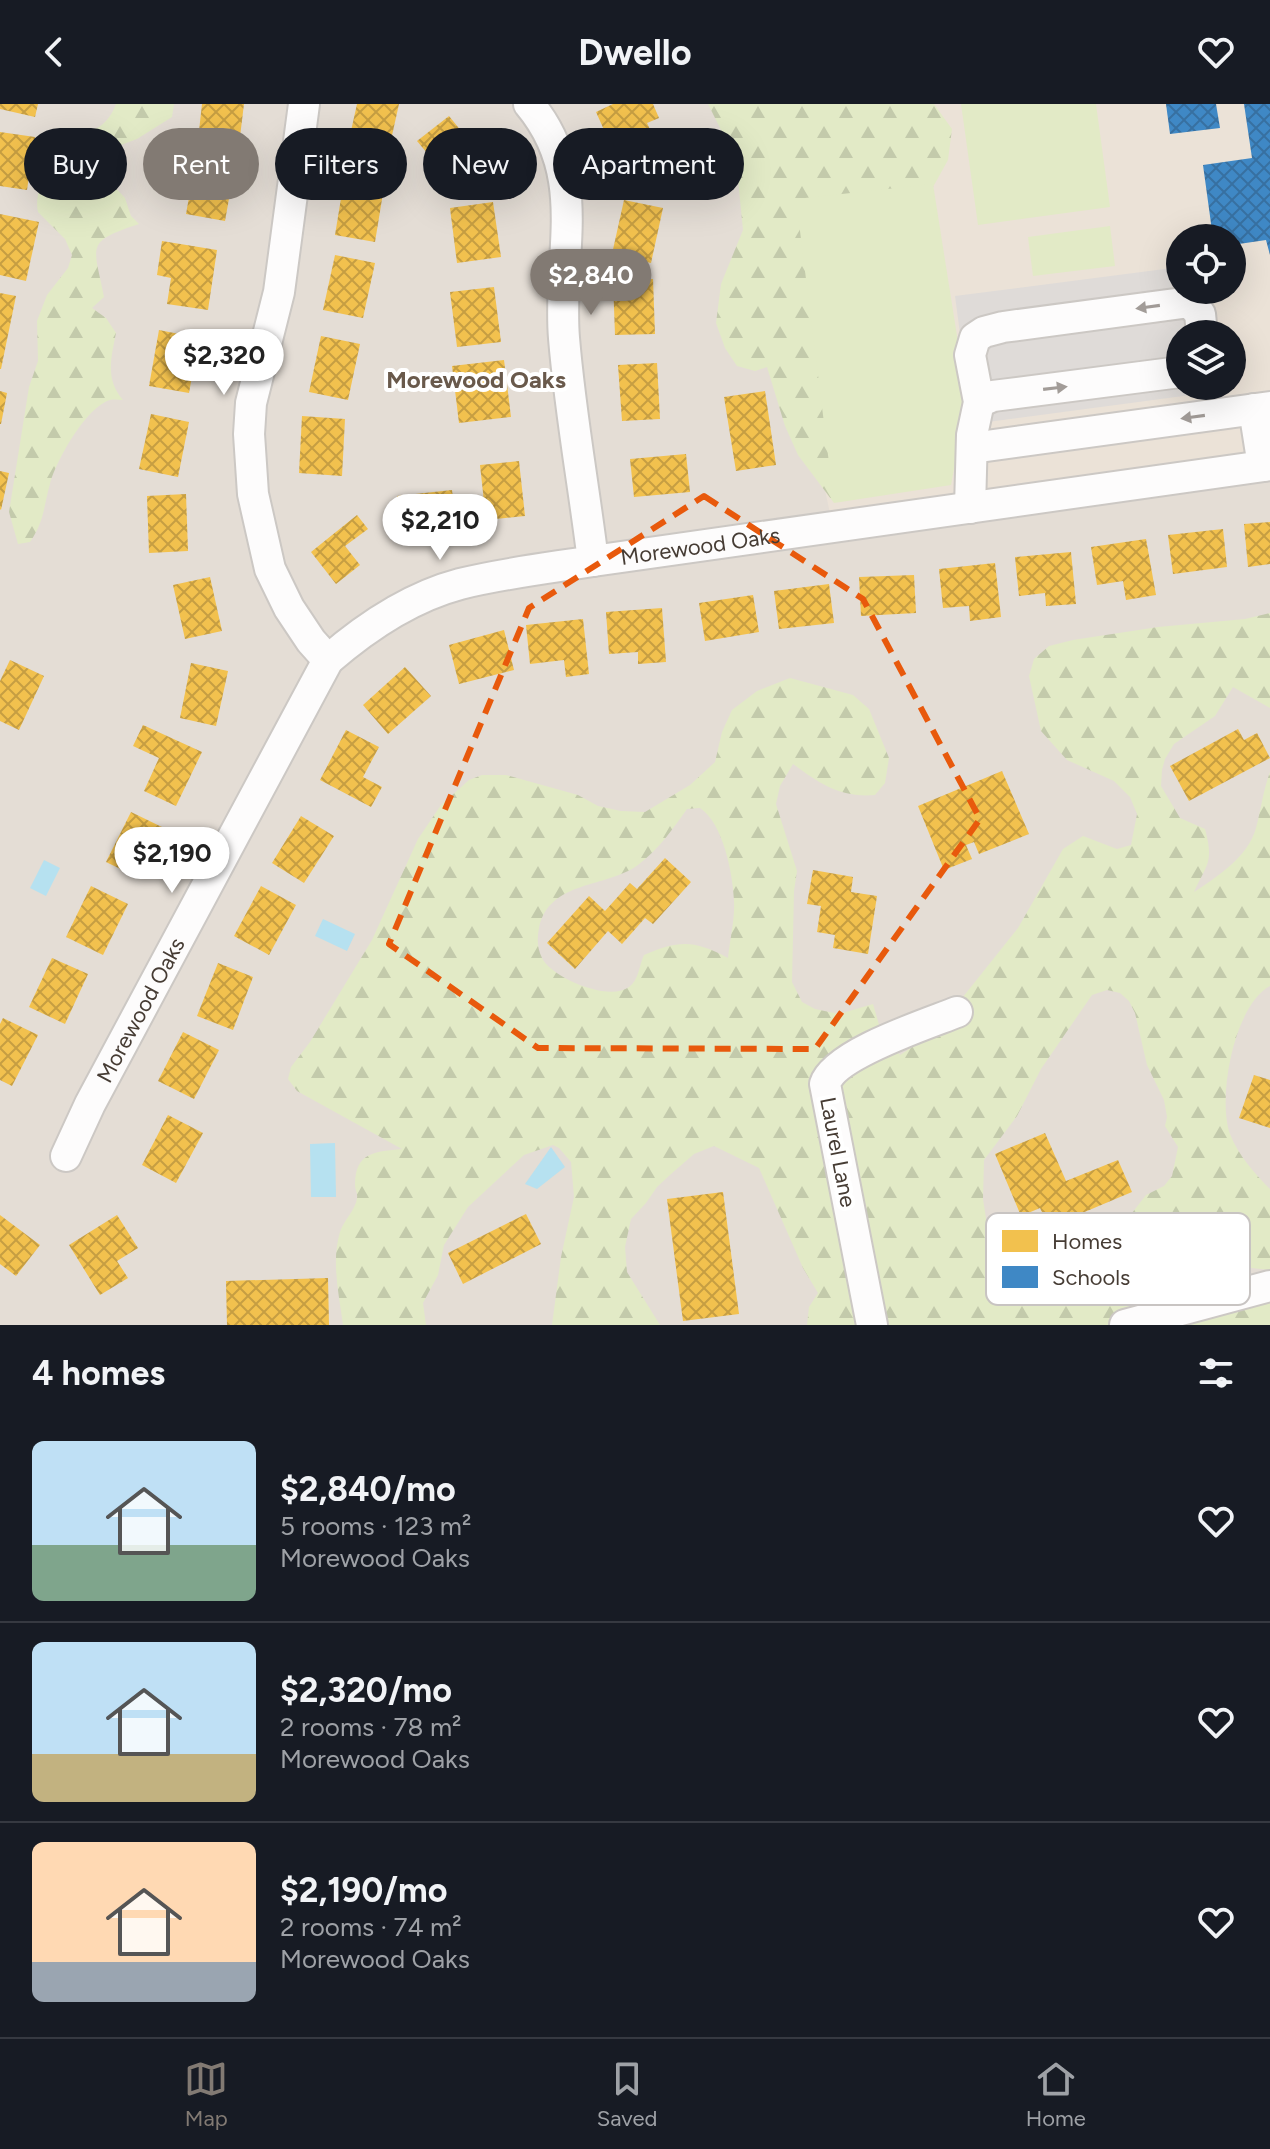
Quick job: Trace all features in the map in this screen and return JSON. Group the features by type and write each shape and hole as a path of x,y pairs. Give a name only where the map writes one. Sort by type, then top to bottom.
{"street":[{"path":"304,104 279,292 256,377 249,434 253,494 270,569 289,608 328,660 367,629 439,591 485,578 593,561"},
{"name":"Morewood Oaks","path":"529,104 554,142 566,185 568,226 564,338 593,561 1266,466"},
{"path":"970,508 972,448 979,402 970,355 975,338 1003,327 1190,302 1200,314 1201,320"},
{"path":"979,402 993,396 1166,374"},
{"path":"972,448 1262,408 1266,466"},
{"name":"Morewood Oaks","path":"66,1156 90,1104 328,660"},
{"name":"Laurel Lane","path":"872,1325 826,1078 849,1059 876,1044 957,1012"},
{"path":"1250,1291 1270,1286"},
{"path":"1125,1325 1199,1305"}],"highlighted area":[{"path":"704,496 863,599 980,819 815,1049 538,1048 389,944 529,608"}],"shaded area":[{"path":"0,104 741,104 1166,394 1166,400 1175,400 1270,465 1270,1325 0,1325"},
{"path":"741,104 1270,104 1270,465 833,527"},
{"path":"1166,269 1166,304 1209,304 1211,320 1166,320 1166,398 972,424 955,296"}],"green space":[{"path":"116,104 174,104 172,117 154,128 143,128 143,135 127,143 127,128 96,128 109,117"},
{"path":"708,104 934,104 952,129 948,160 923,205 849,476 834,503 798,455 785,426 767,367 755,371 737,366 725,348 716,323 721,284 743,230 740,200 744,200 744,128 720,128"},
{"path":"961,104 1096,104 1110,207 978,225"},
{"path":"933,184 967,399 951,485 834,503 796,199"},
{"path":"37,200 126,200 131,216 139,224 101,241 96,256 104,297 92,308 106,318 116,333 111,360 112,376 123,400 110,400 101,405 82,424 53,474 35,534 30,542 18,544 9,512 29,387 38,361 37,321 47,295 68,268 72,255 65,239 38,212"},
{"path":"1110,226 1115,266 1033,276 1028,237"},
{"path":"1270,613 1270,708 1233,687 1215,716 1174,744 1165,759 1161,786 1180,818 1205,829 1209,856 1194,892 1231,865 1246,848 1256,828 1270,772 1270,986 1257,996 1238,1032 1227,1076 1226,1098 1233,1142 1247,1164 1270,1189 1270,1270 1250,1268 1250,1213 1132,1213 1146,1195 1164,1186 1172,1176 1178,1147 1165,1126 1164,1100 1147,1065 1135,1013 1120,993 1107,990 1092,995 1041,1069 1017,1116 984,1160 986,1305 1169,1305 1121,1325 807,1325 809,1307 818,1293 803,1268 759,1168 714,1146 694,1154 671,1174 631,1219 625,1247 627,1272 660,1325 552,1325 561,1257 574,1197 571,1162 553,1145 524,1155 468,1207 444,1245 438,1275 423,1303 426,1325 343,1325 337,1278 337,1243 356,1202 359,1165 369,1155 402,1149 297,1091 288,1079 291,1067 310,1042 372,940 418,839 441,805 469,780 482,775 506,775 578,795 598,806 645,812 690,785 715,762 722,732 732,710 757,691 790,678 853,695 869,709 889,758 885,783 875,795 841,792 793,764 780,786 776,804 797,871 792,982 802,1002 815,1009 839,1014 873,1004 880,1028 900,1055 935,1032 1018,928 1063,849 1083,836 1117,849 1131,845 1137,814 1130,797 1114,781 1067,760 1041,731 1029,676 1034,659 1049,646 1158,627 1245,619","holes":["700,808 721,837 732,877 734,908 728,958 696,945 667,947 644,955 637,976 629,987 608,992 582,986 548,966 540,954 538,936 545,912 554,901 638,865 659,846 687,809"]},
{"path":"1270,1293 1270,1325 1185,1325 1233,1311"}],"water":[{"path":"44,860 60,868 46,896 30,888"},
{"path":"323,919 355,934 347,951 315,936"},
{"path":"335,1143 336,1197 311,1197 310,1144"},
{"path":"551,1147 565,1167 537,1189 525,1184"}],"building: Homes":[{"path":"0,104 38,104 35,117 0,109"},
{"path":"202,104 244,104 241,128 199,128"},
{"path":"357,104 399,104 394,128 352,128"},
{"path":"613,104 653,104 659,118 647,123 649,128 603,128 596,112"},
{"path":"449,116 459,128 434,128"},
{"path":"0,132 24,135 24,190 0,186"},
{"path":"189,200 229,200 225,221 186,214"},
{"path":"341,200 382,200 375,242 335,235"},
{"path":"624,200 663,208 651,263 612,254"},
{"path":"493,202 501,257 457,263 450,208"},
{"path":"0,214 39,222 26,281 0,275"},
{"path":"162,241 217,250 208,310 167,304 171,278 157,275"},
{"path":"335,255 375,263 363,318 323,310"},
{"path":"653,279 655,334 615,335 613,280"},
{"path":"494,287 501,342 457,347 450,292"},
{"path":"0,293 16,296 1,369 0,369"},
{"path":"159,330 199,338 189,393 149,386"},
{"path":"321,336 360,344 348,400 309,392"},
{"path":"504,360 511,417 459,423 452,366"},
{"path":"657,363 660,419 622,421 618,365"},
{"path":"0,391 7,393 1,424 0,424"},
{"path":"765,391 776,465 736,471 724,397"},
{"path":"151,414 189,422 178,477 139,469"},
{"path":"302,416 345,419 342,476 299,473"},
{"path":"686,454 690,492 634,497 630,459"},
{"path":"519,461 525,516 486,520 480,465"},
{"path":"0,471 9,473 1,510 0,509"},
{"path":"452,490 457,528 401,535 397,496"},
{"path":"186,494 188,551 149,553 147,496"},
{"path":"357,515 368,529 345,546 360,565 336,584 311,552"},
{"path":"1270,522 1270,564 1248,567 1244,524"},
{"path":"1223,529 1227,567 1173,574 1168,535"},
{"path":"1146,539 1156,595 1126,600 1123,581 1097,585 1091,547"},
{"path":"1071,552 1076,604 1046,606 1045,593 1019,596 1015,557"},
{"path":"995,563 1001,617 970,621 969,606 943,608 939,569"},
{"path":"914,575 916,613 861,616 859,577"},
{"path":"210,577 222,631 185,639 173,585"},
{"path":"829,584 834,623 779,629 774,591"},
{"path":"753,595 759,632 705,641 699,603"},
{"path":"662,608 666,662 638,664 638,652 609,654 606,612"},
{"path":"583,619 589,674 566,677 564,660 530,664 526,625"},
{"path":"504,630 514,670 459,684 449,645"},
{"path":"10,660 44,676 19,730 0,721 0,681"},
{"path":"191,663 228,671 216,726 180,718"},
{"path":"405,667 431,696 388,734 363,705"},
{"path":"143,725 202,752 176,806 144,791 159,758 133,746"},
{"path":"1238,729 1244,740 1257,733 1270,758 1189,801 1170,766"},
{"path":"346,730 379,747 363,777 382,787 371,807 320,780"},
{"path":"1002,771 1029,834 979,854 974,842 966,845 972,859 944,870 918,806"},
{"path":"131,812 166,829 141,879 106,862"},
{"path":"301,816 334,836 304,883 272,863"},
{"path":"665,858 691,882 653,924 645,918 622,944 608,931 575,969 547,943 589,896 605,911 630,883 637,889"},
{"path":"813,870 853,877 851,892 877,896 868,954 833,948 835,935 817,932 821,906 807,904"},
{"path":"91,886 128,904 103,955 66,937"},
{"path":"261,886 296,905 269,955 234,936"},
{"path":"52,958 88,974 65,1024 29,1007"},
{"path":"218,963 253,977 233,1030 197,1016"},
{"path":"3,1018 38,1035 12,1086 0,1080 0,1024"},
{"path":"183,1032 219,1050 194,1099 158,1081"},
{"path":"1254,1075 1270,1080 1270,1128 1239,1118"},
{"path":"168,1115 203,1133 176,1183 142,1165"},
{"path":"1045,1133 1066,1181 1118,1160 1132,1192 1082,1213 1042,1213 1040,1208 1020,1213 995,1154"},
{"path":"723,1192 739,1314 683,1321 667,1199"},
{"path":"526,1214 541,1244 463,1284 448,1253"},
{"path":"0,1215 40,1245 16,1276 0,1264"},
{"path":"117,1215 138,1248 117,1261 128,1278 100,1295 69,1245"},
{"path":"328,1278 329,1325 227,1325 226,1281"}],"building: Schools":[{"path":"1166,104 1216,104 1220,128 1170,134"},
{"path":"1244,104 1270,104 1270,255 1266,240 1246,243 1246,224 1211,224 1203,165 1252,158"}],"district":[{"name":"Morewood Oaks","path":"476,379"}]}
